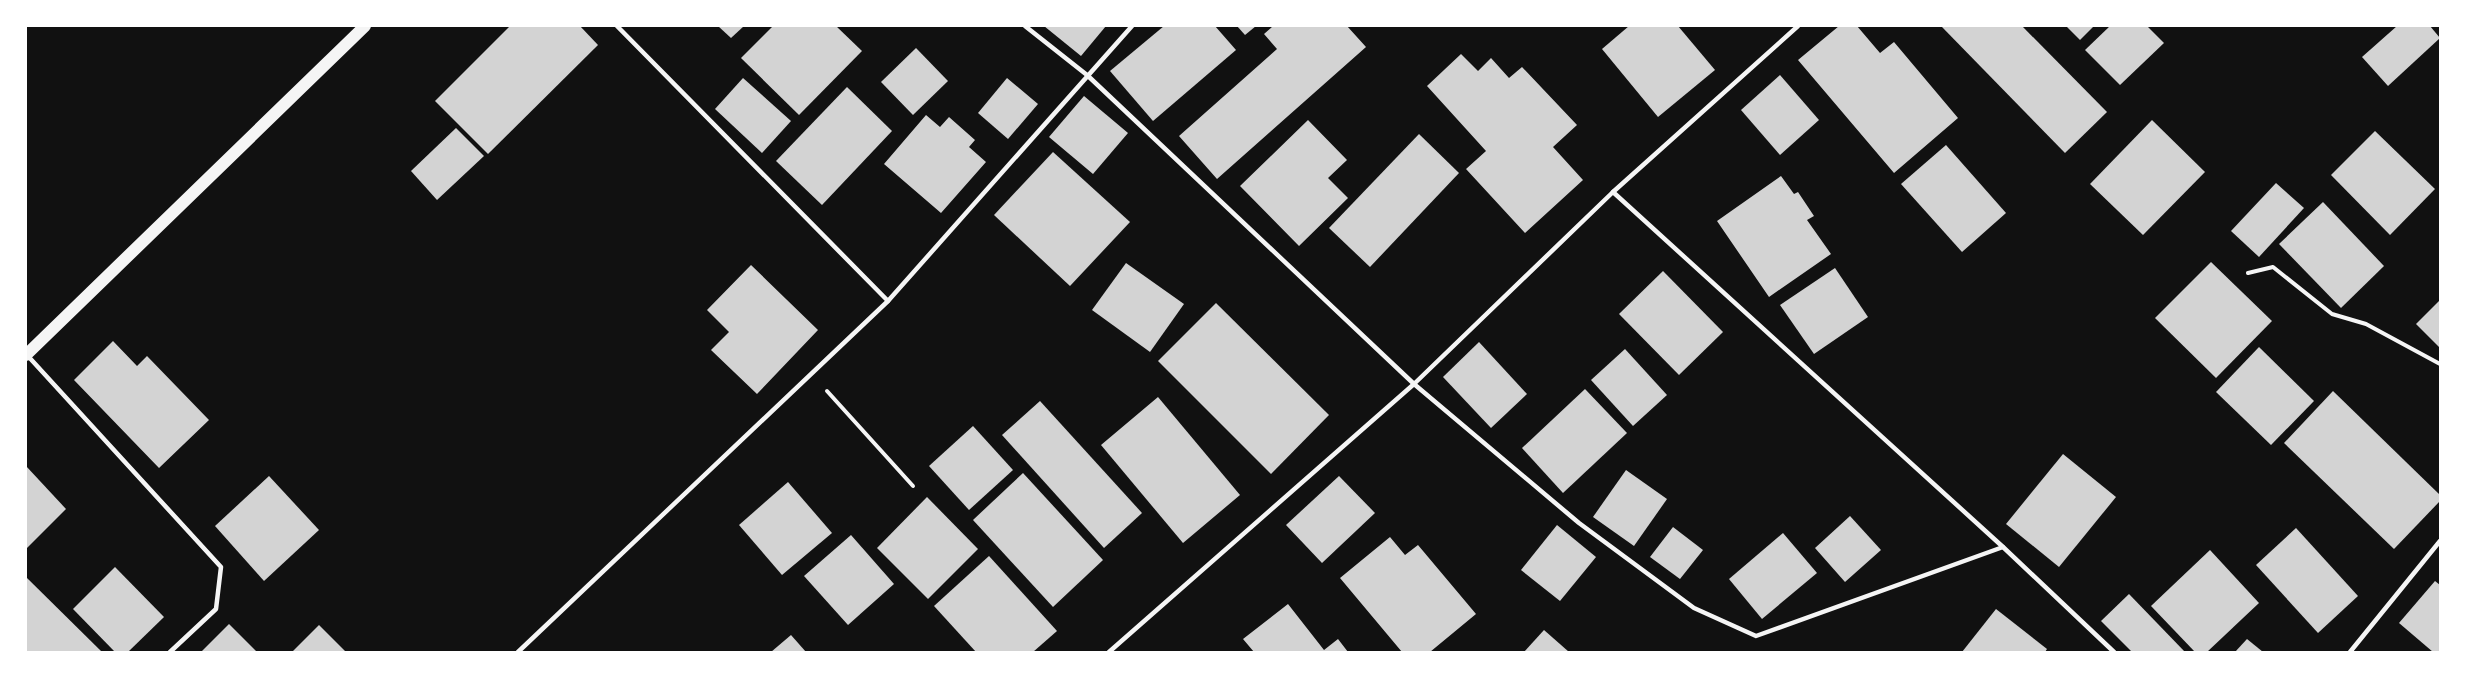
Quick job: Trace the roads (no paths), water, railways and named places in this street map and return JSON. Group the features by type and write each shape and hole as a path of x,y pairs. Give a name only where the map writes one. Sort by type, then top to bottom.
{"main road":[{"path":"26,355 365,26"}],"lane":[{"path":"617,26 888,301"},
{"path":"1025,26 1087,75 1414,384 1579,523 1694,608 1756,636 2003,548"},
{"path":"518,652 888,301 1132,26"},
{"path":"1109,652 1414,384 1612,192 1798,26"},
{"path":"1612,192 2114,652"},
{"path":"26,355 221,567 216,609 170,652"},
{"path":"2350,652 2440,541"}]}
